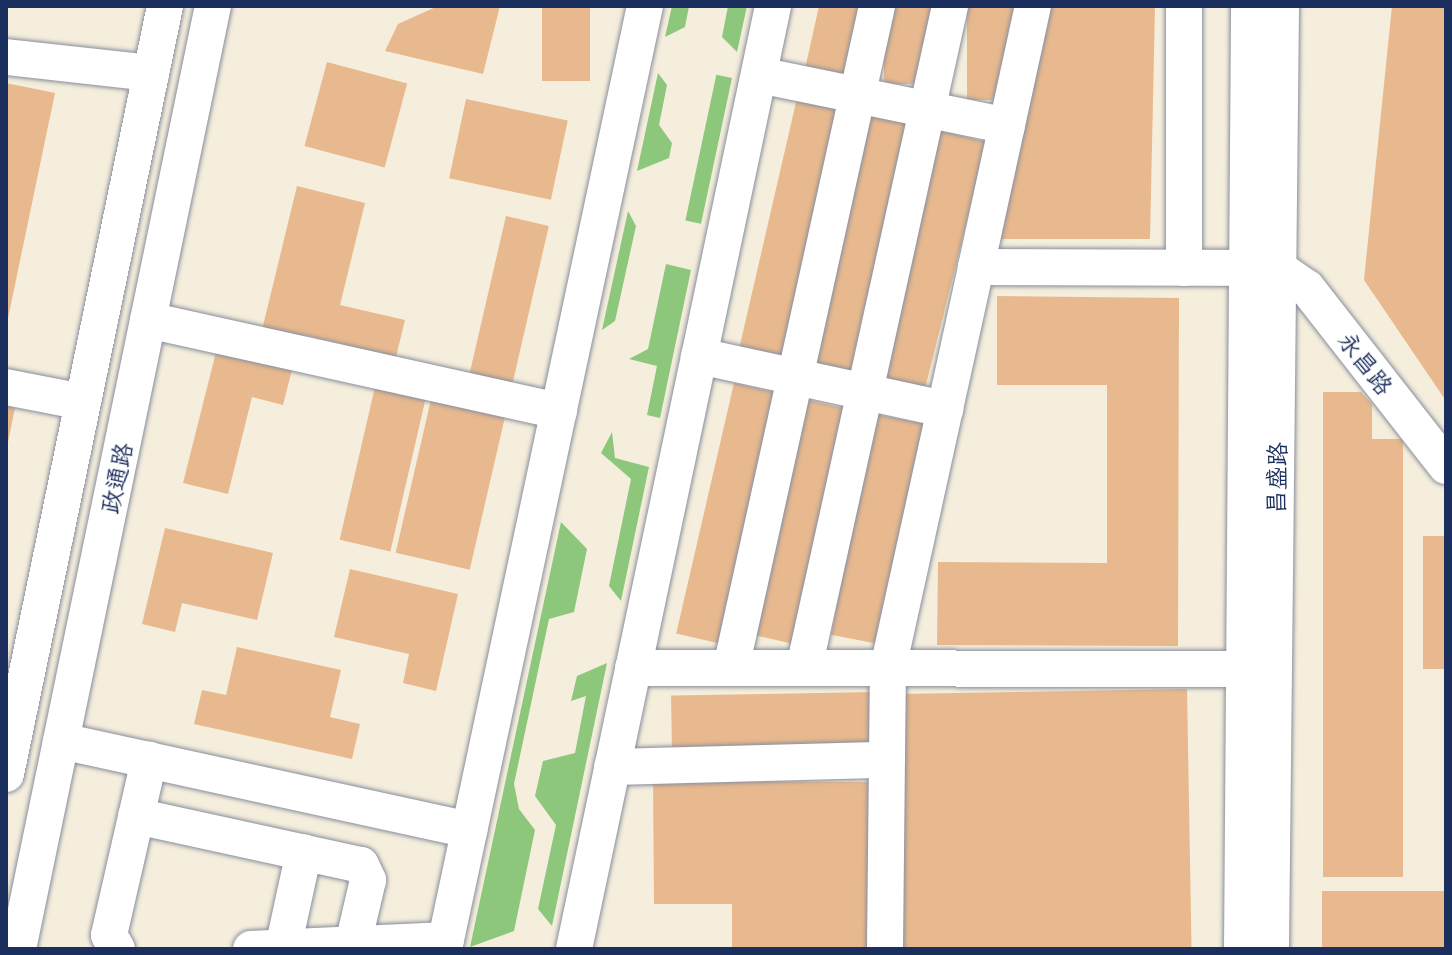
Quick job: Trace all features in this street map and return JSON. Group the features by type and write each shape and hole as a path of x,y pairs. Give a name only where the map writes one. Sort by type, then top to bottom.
{"street":[{"name":"政通路","path":"6,774 12,720 83,402 165,6"},
{"name":"政通路","path":"18,949 213,6"},
{"path":"304,852 267,948 353,944 445,945 645,6"},
{"path":"574,949 773,6"},
{"path":"731,668 877,6"},
{"path":"804,668 950,6"},
{"path":"885,949 888,668 1033,6"},
{"path":"1184,6 1184,268"},
{"name":"昌盛路","path":"1249,6 1263,268"},
{"name":"昌盛路","path":"1242,949 1259,669 1263,268 1281,6"},
{"path":"6,57 151,73"},
{"path":"759,75 1007,126"},
{"path":"976,267 1263,268"},
{"name":"永昌路","path":"1263,268 1307,288 1446,466"},
{"path":"148,320 559,411"},
{"path":"699,356 945,409"},
{"path":"6,387 83,402"},
{"path":"633,668 1259,669"},
{"name":"昌盛路","path":"1259,669 1271,949"},
{"path":"61,741 469,830"},
{"path":"117,949 109,935 149,760"},
{"path":"612,767 887,760"},
{"path":"136,816 304,852 366,871 353,944"}],"green space":[{"path":"672,6 689,6 685,27 665,37"},
{"path":"728,6 747,6 737,52 722,37"},
{"path":"658,73 667,85 659,125 672,143 669,158 637,171"},
{"path":"716,75 732,78 701,224 685,220"},
{"path":"628,211 636,226 615,321 602,330"},
{"path":"666,264 691,270 660,418 647,415 657,366 629,359 648,349"},
{"path":"612,432 615,458 649,467 621,601 609,586 631,479 601,453"},
{"path":"561,522 587,549 574,612 549,619 514,784 519,809 535,830 514,931 470,947"},
{"path":"607,663 552,926 538,909 556,825 535,796 543,761 575,753 586,696 571,701 577,676"}],"building":[{"path":"438,6 500,6 483,74 385,51 398,24"},
{"path":"542,6 590,6 590,81 542,81"},
{"path":"819,6 869,6 853,80 805,69"},
{"path":"884,6 934,6 934,84 884,84"},
{"path":"967,6 1015,6 1015,100 967,100"},
{"path":"1043,6 1155,6 1150,239 993,239"},
{"path":"1392,6 1446,6 1446,401 1364,280"},
{"path":"327,62 407,83 385,168 304,146"},
{"path":"6,83 55,93 7,323 6,323"},
{"path":"797,98 847,109 789,361 739,349"},
{"path":"466,99 568,121 551,200 449,178"},
{"path":"861,113 911,124 857,376 807,365"},
{"path":"938,130 987,142 924,392 876,380"},
{"path":"297,186 365,203 340,305 405,320 396,357 304,335 302,344 261,334"},
{"path":"506,216 549,226 513,383 470,373"},
{"path":"997,296 1179,298 1178,646 937,645 938,562 1107,563 1107,385 997,385"},
{"path":"217,348 293,366 283,405 252,397 228,494 183,483"},
{"path":"377,378 428,390 390,551 340,540"},
{"path":"734,383 783,394 725,645 676,633"},
{"path":"433,391 507,408 470,570 396,553"},
{"path":"1323,392 1361,392 1372,404 1372,439 1403,439 1403,877 1323,877"},
{"path":"799,398 847,409 793,644 745,633"},
{"path":"6,406 15,408 7,447 6,447"},
{"path":"874,414 924,424 881,645 831,635"},
{"path":"165,528 273,553 257,620 182,603 175,632 142,624"},
{"path":"1423,536 1446,536 1446,669 1423,669"},
{"path":"350,569 458,594 436,691 403,683 409,654 334,637"},
{"path":"237,647 341,670 330,717 360,724 352,759 194,724 202,690 226,695"},
{"path":"1187,689 1192,949 902,949 898,694"},
{"path":"874,692 875,747 672,751 671,696"},
{"path":"653,781 875,782 875,948 732,948 732,904 654,904"},
{"path":"1322,891 1446,891 1446,949 1322,949"}]}
